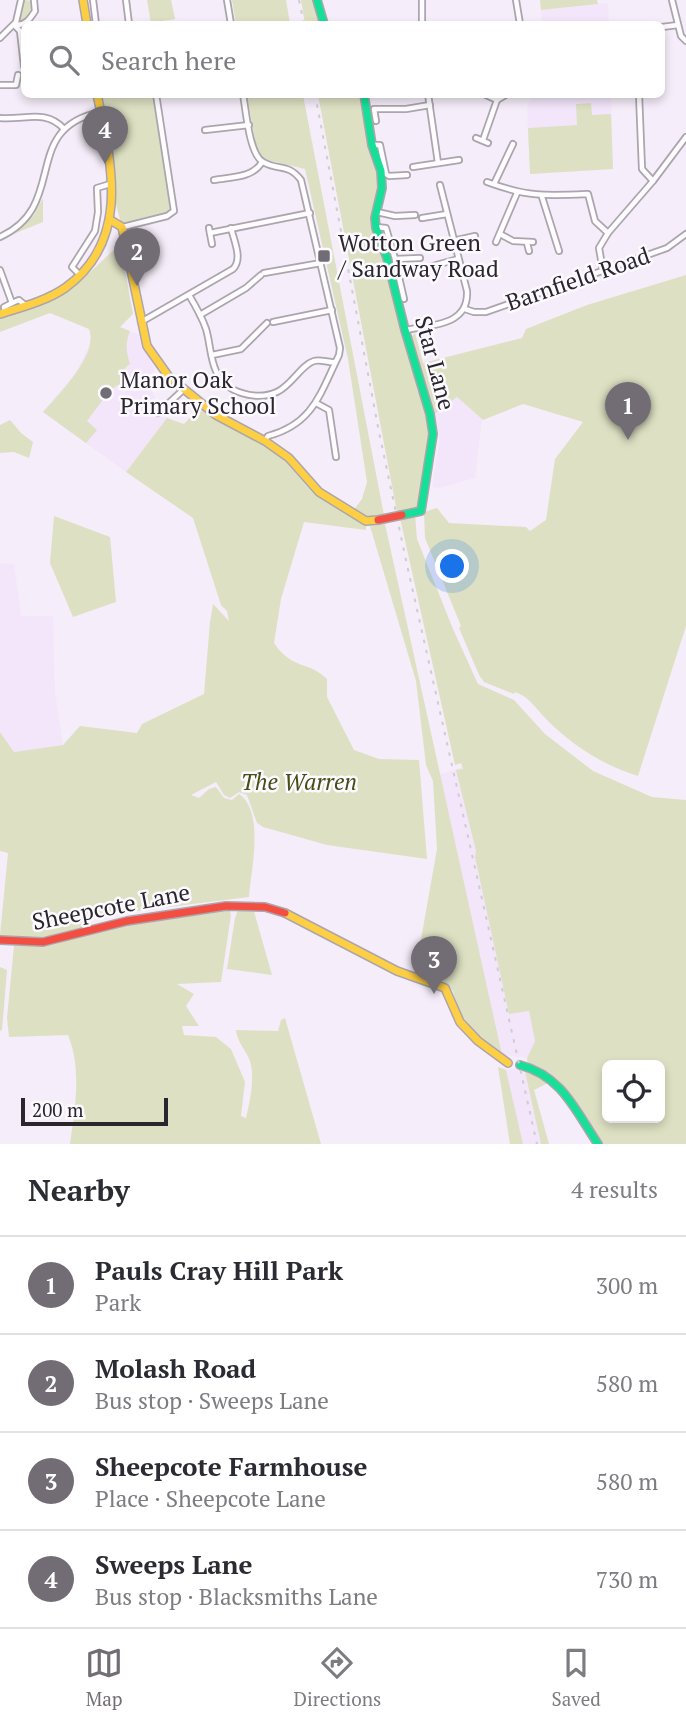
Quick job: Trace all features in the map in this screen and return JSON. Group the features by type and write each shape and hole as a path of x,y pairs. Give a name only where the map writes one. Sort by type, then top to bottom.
{"street":[{"path":"0,38 14,25 21,0"},
{"path":"27,21 35,11 34,0"},
{"path":"83,0 86,21"},
{"path":"93,0 96,21"},
{"path":"126,0 129,21"},
{"path":"227,0 230,21"},
{"path":"317,0 322,21"},
{"path":"422,0 422,21"},
{"path":"516,0 520,21"},
{"path":"672,0 681,36 686,41"},
{"path":"14,25 21,24"},
{"path":"14,25 20,31 21,40"},
{"path":"665,27 678,25"},
{"path":"0,85 16,85 18,75"},
{"path":"2,313 61,290 81,275 107,240 112,222 110,184 98,98"},
{"path":"112,222 122,227 167,216 174,211 157,98"},
{"path":"122,227 147,346 157,362 183,390 216,415 265,441 268,436 284,432 301,422 316,403 340,348 301,180 294,170 262,162 254,152 244,98"},
{"name":"Star Lane","path":"265,441 289,458 319,492 366,521 421,511 433,434 430,414 387,258 376,228 382,188 381,171 372,145 365,98"},
{"path":"429,98 438,163"},
{"path":"493,98 497,100"},
{"path":"476,138 485,141 497,100 500,98"},
{"path":"639,98 642,169 653,181"},
{"path":"376,121 374,109 406,109 430,105"},
{"path":"0,237 20,226 33,211 41,193 51,148 64,129 75,121 101,112"},
{"path":"0,118 47,117 57,121 64,129"},
{"path":"205,130 249,125"},
{"path":"603,271 599,248 608,233 653,181 686,137"},
{"path":"494,185 513,144"},
{"name":"Star Lane","path":"372,145 380,145 386,174 407,175"},
{"path":"413,167 458,160"},
{"path":"214,180 250,173 257,170 262,162"},
{"path":"487,182 517,193 542,197 596,194"},
{"path":"81,275 72,267 73,263 95,231 98,212 97,188 110,184"},
{"path":"405,330 451,321 465,309 467,291 440,185"},
{"path":"496,242 517,193"},
{"path":"588,194 595,221 608,233"},
{"path":"542,197 558,249 564,245"},
{"path":"377,212 395,216 415,215"},
{"path":"212,244 209,230 310,213"},
{"path":"422,218 446,214"},
{"path":"141,322 237,265 231,228"},
{"name":"Star Lane","path":"376,228 386,228 404,299"},
{"path":"500,234 513,241 530,242 528,251"},
{"name":"Barnfield Road","path":"465,309 486,312 667,248 686,234"},
{"path":"453,241 475,236"},
{"path":"395,259 420,258"},
{"path":"429,267 458,259"},
{"path":"200,316 246,288 263,274 321,263"},
{"path":"0,270 12,303"},
{"path":"189,295 206,327 216,372 226,384 247,394 258,396 277,392 316,360 336,362"},
{"path":"2,313 4,307 19,300 25,306"},
{"path":"212,355 241,349 270,323 332,310"},
{"path":"158,413 183,390"},
{"path":"316,403 328,410 336,457"},
{"name":"Sheepcote Lane","path":"0,940 47,943 126,921 226,906 267,906 278,909 397,971 445,988 460,1022 478,1041 508,1063"},
{"path":"520,1065 539,1070 557,1084 598,1144"}],"shaded area":[{"path":"608,3 609,21 542,21 541,10"},
{"path":"532,98 611,98 613,169 530,174 527,108"},
{"name":"Manor Oak Primary School","path":"102,322 138,334 155,370 148,375 158,411 167,418 126,472 43,412 75,374"},
{"path":"457,397 482,419 475,478 439,488 432,487 440,438 433,415"},
{"path":"0,563 14,564 21,616 53,616 55,693 63,745 14,752 0,732"},
{"path":"463,767 481,812 509,1013 529,1011 535,1041 527,1058 502,1055 433,780 440,774"},
{"path":"524,1067 534,1090 548,1144 518,1144 506,1070"}],"green space":[{"path":"24,0 32,1 34,11 25,21 17,24"},
{"path":"147,0 171,0 175,19 151,21"},
{"path":"232,0 286,0 290,21 236,21"},
{"path":"301,0 314,0 318,21 304,21"},
{"path":"540,0 597,0 598,4 541,10"},
{"path":"101,98 156,98 172,213 122,227 116,204"},
{"path":"248,98 304,98 384,515 365,518 353,511 362,499 367,482 348,359 305,169 264,159 257,151"},
{"path":"319,98 361,98 380,190 374,224 378,242 386,258 428,423 429,438 419,508 397,512"},
{"path":"591,103 592,115 611,114 613,169 530,174 528,128 577,125 576,104"},
{"path":"43,198 43,222 11,235 34,215"},
{"path":"120,244 133,314 120,327 130,331 127,348 130,364 125,368 131,377 110,390 87,421 97,430 86,443 43,412 83,362 91,339 89,329 50,313 0,332 0,316 64,291 85,277"},
{"path":"686,275 686,626 638,776 601,760 578,746 525,697 484,682 459,628 461,626 425,538 424,512 437,508 449,523 526,527 530,531 546,520 555,459 583,422 523,404 483,420 457,397 433,415 410,338 415,333 423,363 522,338 526,329 587,305"},
{"name":"The Warren","path":"199,408 280,455 312,492 366,524 366,530 304,522 281,599 274,643 294,662 320,673 327,679 327,697 354,750 379,759 419,760 427,859 327,845 263,827 257,823 247,795 239,792 230,798 224,795 216,782 191,795 199,798 209,789 216,787 224,798 232,800 239,794 247,802 254,827 254,857 249,897 96,916 75,931 54,936 30,938 0,935 8,853 0,851 0,732 14,752 63,745 80,726 137,733 142,724 204,694 213,604 229,621 227,611 221,605 193,518 126,472 167,418 184,424"},
{"path":"10,420 33,442 29,458 14,452 0,453 0,425"},
{"path":"415,514 417,539 478,684 514,700 545,734 593,771 652,797 686,800 686,1144 598,1144 564,1092 528,1066 527,1058 535,1041 529,1011 509,1014 475,857 476,851 456,770 463,769 461,763 455,765 400,518"},
{"path":"54,516 110,537 116,602 73,617 50,563"},
{"path":"385,524 502,1055 479,1037 459,1012 453,991 444,982 415,973 437,849 433,781 426,765 416,681 370,526"},
{"path":"239,907 253,908 272,975 227,969"},
{"path":"229,908 231,915 221,982 177,984 194,994 186,1006 199,1026 182,1026 184,1035 216,1037 231,1049 245,1082 241,1116 246,1118 252,1074 236,1030 278,1031 281,1020 285,1018 321,1144 70,1144 76,1075 68,1035 9,1037 7,1018 14,946 52,945 118,924"},
{"path":"0,967 7,970 0,1031"},
{"path":"498,1067 506,1070 523,1144 510,1144"},
{"path":"524,1067 552,1081 534,1090 549,1144 541,1144"}],"railway":[{"path":"299,0 303,21"},
{"path":"316,98 407,565 537,1144"}],"traffic: fast":[{"path":"317,0 323,21"},
{"path":"365,98 372,145 381,171 382,188 375,218 376,228 387,258 430,414 433,434 421,511 402,515"},
{"path":"520,1065 547,1077 557,1086 598,1144"}],"traffic: slow":[{"path":"83,0 86,21"},
{"path":"0,314 58,293 86,269 100,247 108,223 111,173 98,98"},
{"path":"112,221 122,227 147,346 169,377 216,415 265,441 289,458 319,492 366,521 378,520"},
{"path":"285,913 397,971 445,988 460,1022 478,1041 508,1063"}],"traffic: jam":[{"path":"378,520 402,515"},
{"path":"0,940 43,942 127,921 226,906 265,907 285,913"}],"place":[{"name":"Sweeps Lane","path":"105,164"},
{"name":"Wotton Green / Sandway Road","path":"324,256"},
{"name":"Molash Road","path":"137,286"},
{"name":"Manor Oak Primary School","path":"106,393"},
{"name":"Pauls Cray Hill Park","path":"628,440"},
{"name":"Sheepcote Farmhouse","path":"434,994"}]}
